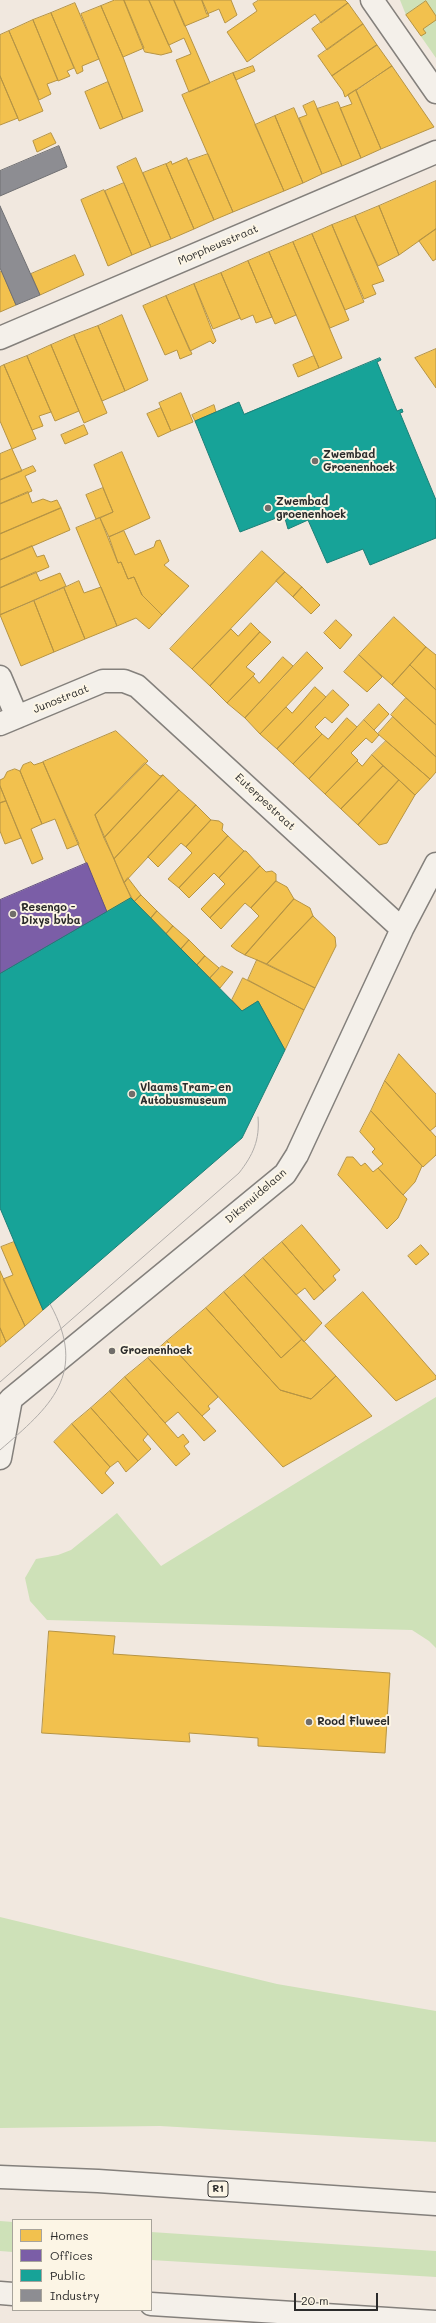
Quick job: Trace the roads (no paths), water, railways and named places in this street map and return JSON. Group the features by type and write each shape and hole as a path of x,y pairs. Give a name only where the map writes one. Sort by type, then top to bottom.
{"main road":[{"path":"372,0 436,92"},
{"name":"Morpheusstraat","path":"0,338 436,152"},
{"path":"0,677 8,720"},
{"name":"Junostraat","path":"8,720 103,681 124,681"},
{"name":"Euterpestraat","path":"124,681 137,686 150,696 402,929"},
{"name":"Diksmuidelaan","path":"6,1405 285,1174 297,1155 402,929 436,864"},
{"path":"0,1458 6,1405"},
{"name":"R1","path":"0,2177 98,2181 436,2204"},
{"path":"0,2293 12,2294"},
{"path":"152,2304 436,2322"}],"tram line":[{"path":"0,1382 239,1173 252,1153 257,1140 258,1117"},
{"path":"0,1450 34,1419 48,1403 58,1387 65,1370 66,1350 61,1329 50,1304"}],"place":[{"name":"Zwembad Groenenhoek","path":"315,461"},
{"name":"Zwembad groenenhoek","path":"268,508"},
{"name":"Resengo - Dixys bvba","path":"13,914"},
{"name":"Vlaams Tram- en Autobusmuseum","path":"132,1094"},
{"name":"Groenenhoek","path":"112,1351"},
{"name":"Rood Fluweel","path":"309,1722"}]}
